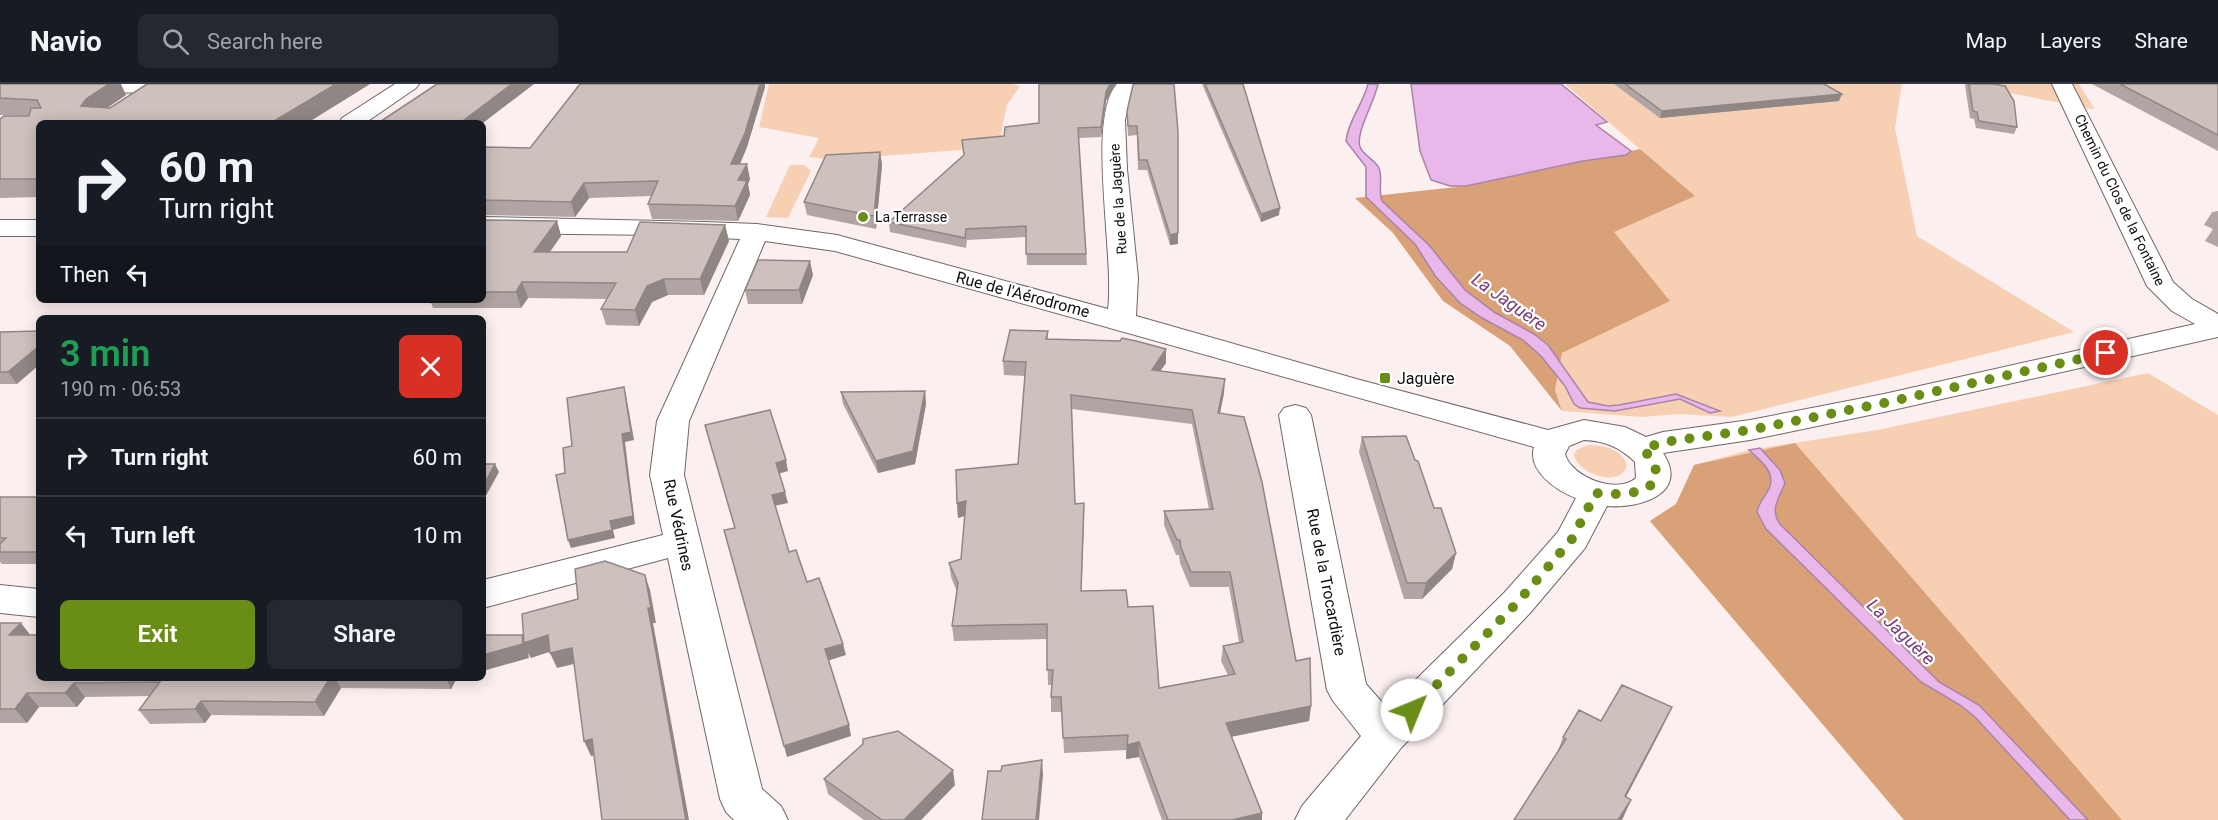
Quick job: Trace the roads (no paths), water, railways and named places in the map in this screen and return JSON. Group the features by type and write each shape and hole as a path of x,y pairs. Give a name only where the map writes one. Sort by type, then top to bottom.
{"street":[{"path":"355,120 409,84"},
{"name":"Rue de la Jaguère","path":"1121,320 1123,257 1114,180 1114,118 1121,91 1131,84"},
{"name":"Chemin du Clos de la Fontaine","path":"2062,84 2161,286 2209,330 2218,348"},
{"path":"126,109 160,85"},
{"path":"54,87 213,86"},
{"name":"Rue de l'Aérodrome","path":"486,225 757,232 837,243 1121,320 1353,388 1551,442"},
{"path":"0,228 36,228"},
{"name":"Rue Védrines","path":"757,232 743,258 673,421 667,475 742,799 765,820"},
{"path":"1643,449 1664,442 1750,430 1884,403 2209,330"},
{"name":"Rue de la Trocardière","path":"1295,414 1347,690 1386,736"},
{"path":"1570,431 1600,431 1630,441 1643,449 1652,460 1656,471 1654,481 1646,489 1633,494 1596,493 1566,480 1555,471 1547,451 1551,442 1570,431"},
{"path":"1323,818 1386,736 1517,603 1572,539 1596,493"},
{"path":"486,593 683,543"},
{"path":"0,599 36,603"}],"place":[{"name":"La Terrasse","path":"863,217"},
{"name":"Jaguère","path":"1385,378"}],"water label":[{"name":"La Jaguère","path":"1509,302"},
{"name":"La Jaguère","path":"1901,632"}]}
